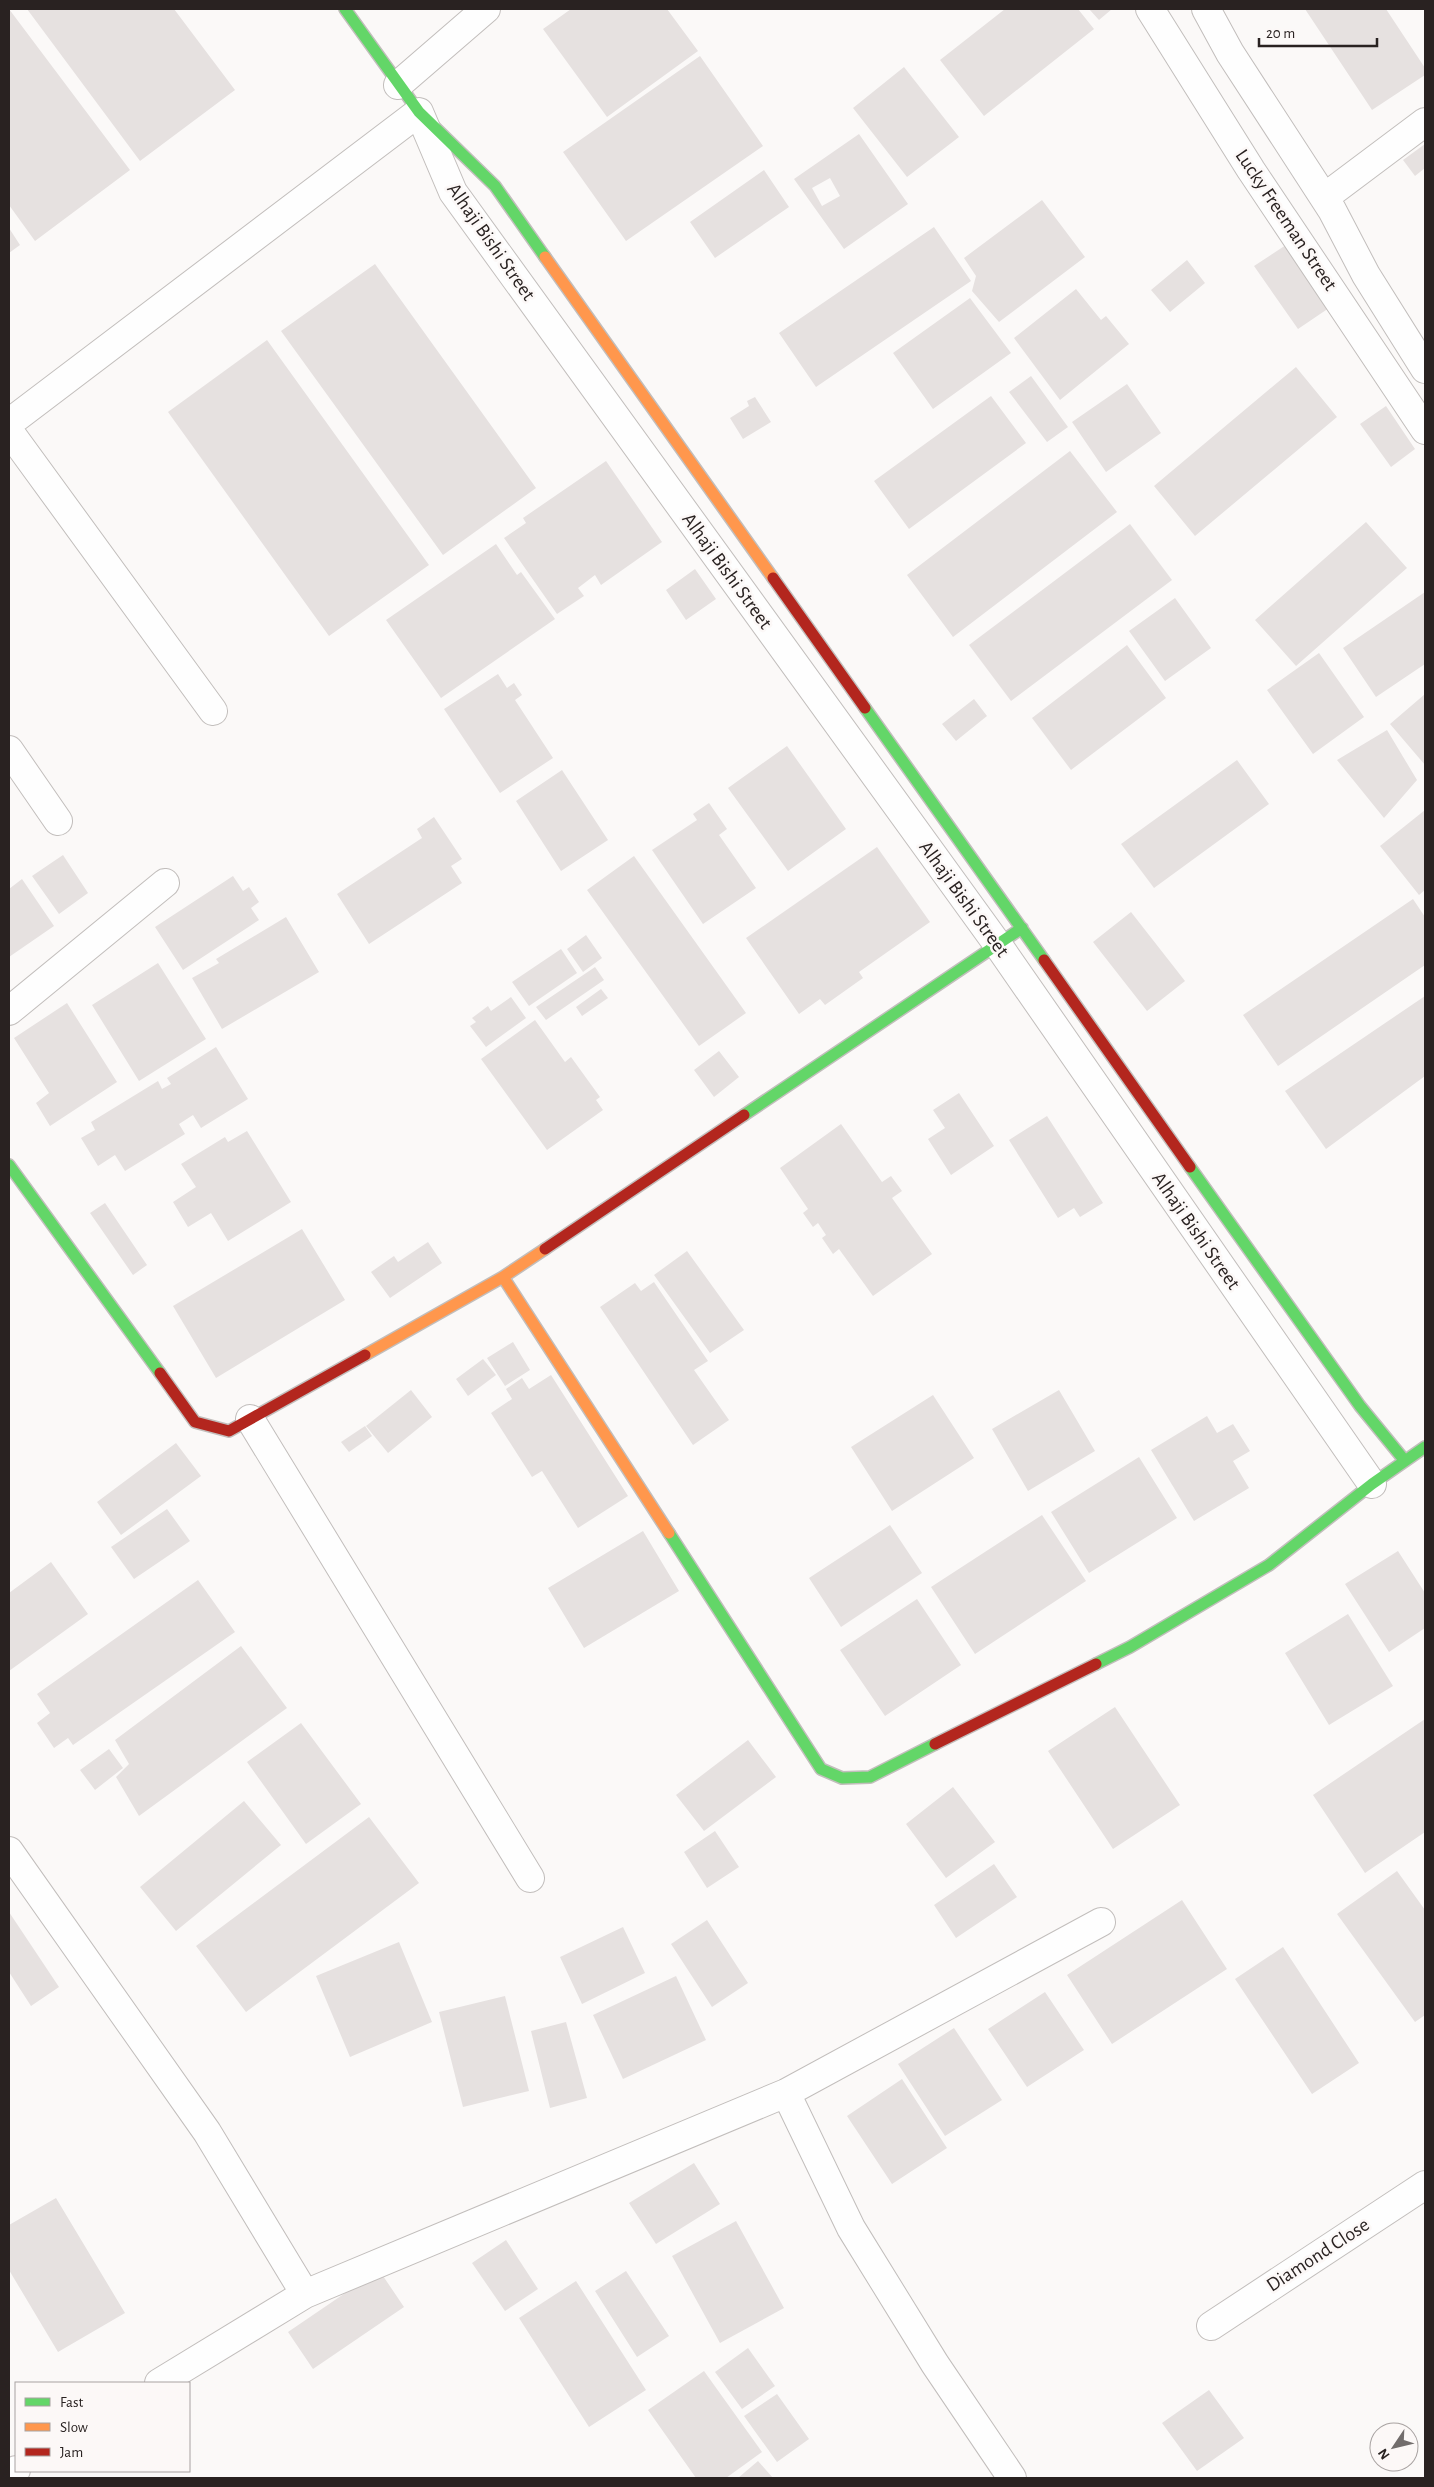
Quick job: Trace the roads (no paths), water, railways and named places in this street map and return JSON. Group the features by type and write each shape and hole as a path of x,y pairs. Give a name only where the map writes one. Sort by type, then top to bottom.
{"street":[{"path":"9,423 419,112 345,9"},
{"path":"398,85 486,9"},
{"name":"Lucky Freeman Street","path":"1150,9 1251,170 1425,430"},
{"name":"Lucky Freeman Street","path":"1206,9 1230,53 1325,198 1366,276 1425,369"},
{"name":"Alhaji Bishi Street","path":"419,112 495,186 1360,1406 1405,1461"},
{"name":"Alhaji Bishi Street","path":"419,112 453,192 998,945 1372,1484"},
{"path":"1325,198 1425,122"},
{"path":"9,431 214,711"},
{"path":"9,750 58,821"},
{"path":"9,1011 165,883"},
{"path":"9,1165 195,1422 229,1431 503,1277 1022,928"},
{"path":"503,1277 821,1769 842,1778 870,1777 1130,1647 1269,1565 1372,1484 1425,1448"},
{"path":"250,1419 530,1878"},
{"path":"9,1851 207,2132 305,2294"},
{"path":"161,2382 305,2294 786,2093 1101,1922"},
{"path":"786,2093 851,2228 935,2364 1012,2478"},
{"name":"Diamond Close","path":"1211,2326 1425,2185"}]}
